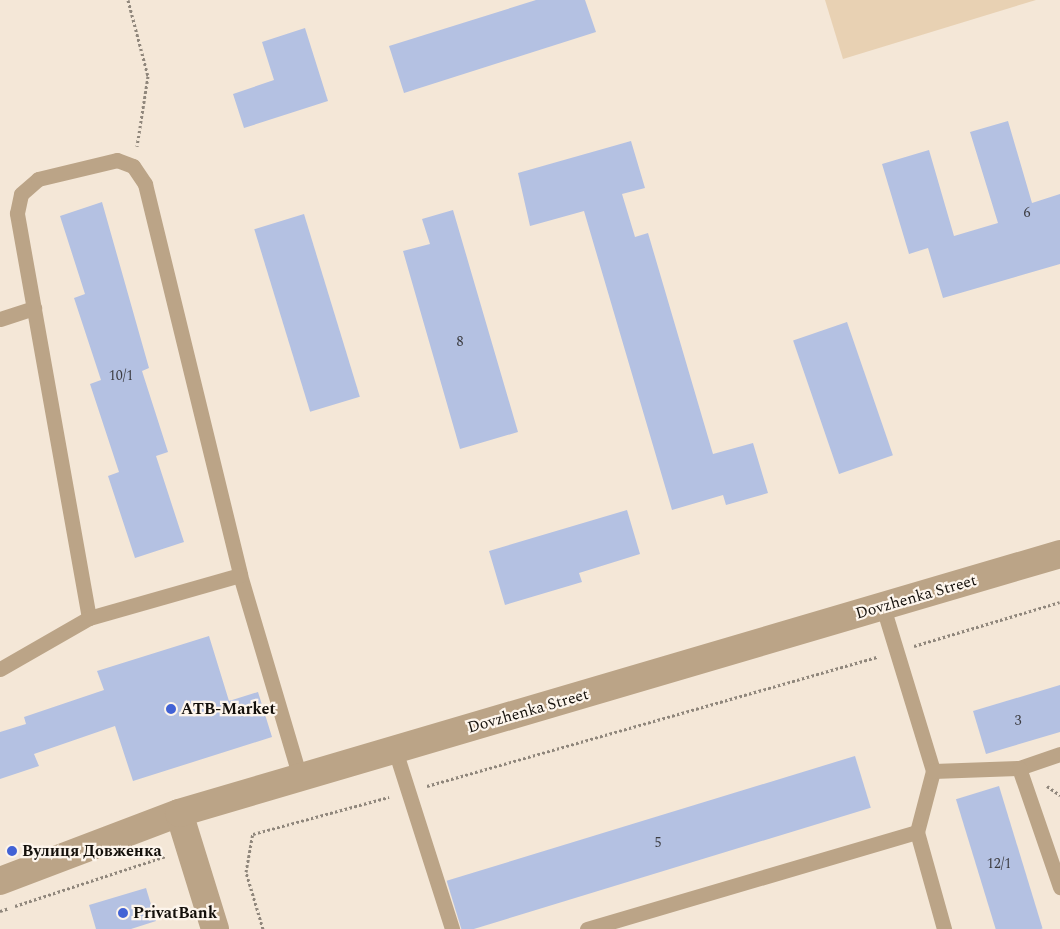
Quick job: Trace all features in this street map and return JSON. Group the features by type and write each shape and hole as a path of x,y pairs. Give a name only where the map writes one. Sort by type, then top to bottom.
{"street":[{"name":"Dovzhenka Street","path":"0,881 179,813 1060,554"},
{"path":"179,813 215,929"}],"lane":[{"path":"89,618 17,214 21,194 38,179 117,160 133,166 145,184 240,575 300,778"},
{"path":"0,319 34,308"},
{"path":"0,669 89,618 240,575"},
{"path":"882,606 933,771 917,832 944,929"},
{"path":"395,750 452,929"},
{"path":"933,771 1019,768 1060,754"},
{"path":"1019,768 1060,887"},
{"path":"587,929 917,832"}],"path":[{"path":"128,0 148,76 133,166"},
{"path":"263,929 246,872 253,834 408,792 896,652 1060,602"},
{"path":"0,911 166,856 168,864"}],"shaded area":[{"path":"825,0 1036,0 843,59"}],"building":[{"path":"536,0 585,0 596,32 404,93 389,46"},
{"path":"305,28 328,101 244,128 233,94 274,80 262,42"},
{"path":"1008,121 1032,203 1060,194 1060,264 943,298 928,248 909,254 882,164 929,150 954,236 998,223 970,132"},
{"path":"631,141 645,188 622,194 635,237 648,233 713,454 753,443 768,493 726,505 723,495 672,510 584,211 530,226 518,173"},
{"path":"102,202 149,368 142,371 168,452 156,456 184,542 135,558 108,476 119,472 90,384 101,380 74,298 85,294 60,216"},
{"path":"453,210 518,432 460,449 403,251 430,244 422,219"},
{"path":"304,214 360,397 310,412 254,229"},
{"path":"847,322 893,455 839,474 793,341"},
{"path":"627,510 640,554 579,573 582,582 505,605 489,551"},
{"path":"209,636 229,701 258,692 272,737 133,781 115,726 34,754 39,766 0,779 0,732 26,724 24,717 104,690 97,671"},
{"path":"1060,685 1060,732 986,754 973,711"},
{"path":"855,756 871,808 474,929 461,929 447,881"},
{"path":"999,786 1043,928 996,929 956,799"},
{"path":"146,888 156,921 131,929 96,929 89,905"}],"place":[{"name":"ATB-Market","path":"171,709"},
{"name":"Вулиця Довженка","path":"12,851"},
{"name":"PrivatBank","path":"123,913"}]}
